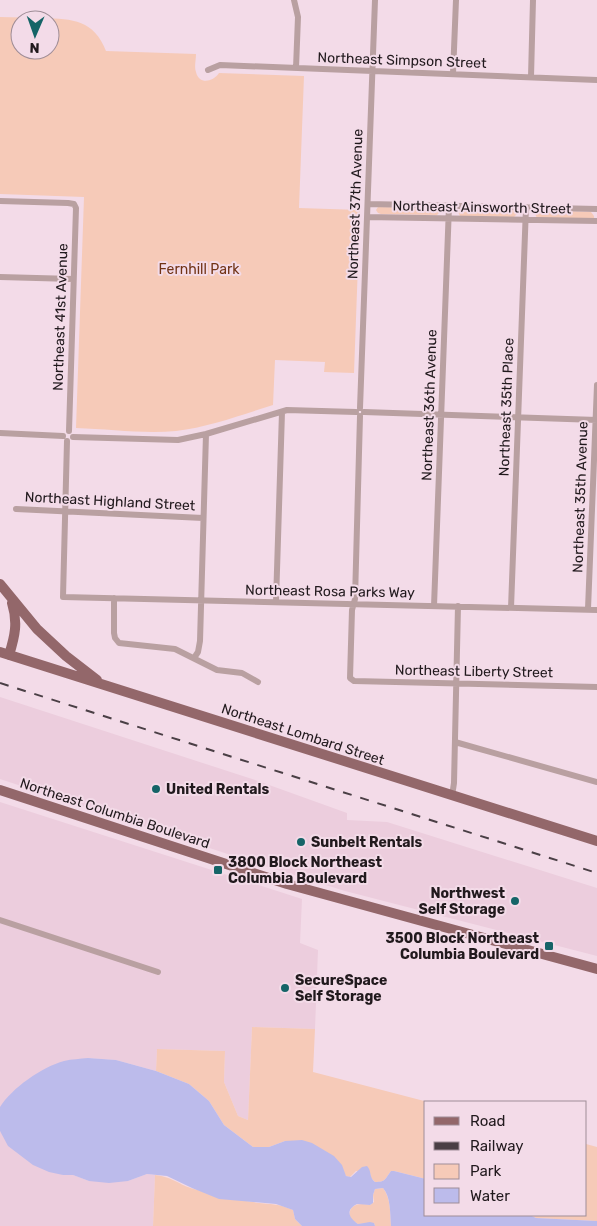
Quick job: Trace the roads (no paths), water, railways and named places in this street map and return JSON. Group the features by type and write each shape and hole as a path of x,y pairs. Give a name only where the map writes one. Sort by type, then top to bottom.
{"main road":[{"path":"1,585 12,604 16,622 15,636 5,654"},
{"path":"1,585 36,629 66,656 104,685"},
{"name":"Northeast Lombard Street","path":"5,654 597,841"},
{"name":"Northeast Columbia Boulevard","path":"0,790 284,883 597,969"}],"street":[{"path":"294,0 298,17 296,68"},
{"name":"Northeast 37th Avenue","path":"350,678 375,0"},
{"path":"453,74 456,0"},
{"path":"531,77 534,0"},
{"name":"Northeast Simpson Street","path":"208,70 220,65 597,80"},
{"name":"Northeast 41st Avenue","path":"0,201 68,203 74,204 76,210 63,597"},
{"name":"Northeast Ainsworth Street","path":"368,204 597,209"},
{"name":"Northeast 36th Avenue","path":"434,606 448,206"},
{"name":"Northeast 35th Place","path":"512,608 526,207"},
{"name":"Northeast Ainsworth Street","path":"367,217 597,222"},
{"path":"0,277 73,279"},
{"name":"Northeast 35th Avenue","path":"588,610 597,385"},
{"path":"0,433 169,441 206,434 282,412 297,410 596,420"},
{"path":"276,602 282,412"},
{"path":"194,658 198,652 200,641 206,434"},
{"name":"Northeast Highland Street","path":"16,510 204,518"},
{"name":"Northeast Rosa Parks Way","path":"63,597 597,610"},
{"path":"114,598 114,633 119,643 175,649 217,670 242,673 258,682"},
{"path":"452,796 454,783 458,606"},
{"name":"Northeast Liberty Street","path":"350,678 354,681 597,687"},
{"path":"455,742 597,782"},
{"path":"0,920 158,972"}],"water":[{"path":"73,1059 116,1060 156,1071 189,1084 209,1101 224,1125 253,1147 269,1147 285,1141 302,1140 312,1143 334,1156 342,1165 346,1176 351,1177 362,1167 367,1166 375,1182 383,1181 391,1171 424,1178 424,1216 532,1216 536,1218 597,1221 597,1226 391,1226 389,1201 383,1188 375,1189 373,1203 370,1205 357,1204 350,1211 352,1219 358,1224 370,1222 374,1223 375,1226 302,1226 295,1219 293,1210 276,1204 219,1199 167,1176 147,1174 128,1181 109,1183 89,1181 73,1175 49,1172 33,1165 8,1146 0,1131 0,1107 12,1093 37,1073 55,1064"}],"railway":[{"path":"0,683 597,873"}],"place":[{"name":"United Rentals","path":"156,789"},
{"name":"Sunbelt Rentals","path":"301,842"},
{"name":"3800 Block Northeast Columbia Boulevard","path":"218,870"},
{"name":"Northwest Self Storage","path":"515,901"},
{"name":"3500 Block Northeast Columbia Boulevard","path":"549,946"},
{"name":"SecureSpace Self Storage","path":"285,988"}],"park label":[{"name":"Fernhill Park","path":"199,269"}]}
